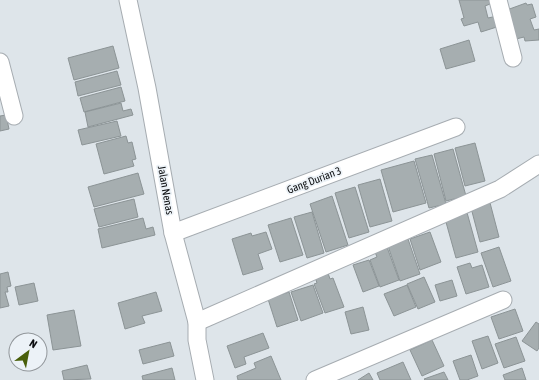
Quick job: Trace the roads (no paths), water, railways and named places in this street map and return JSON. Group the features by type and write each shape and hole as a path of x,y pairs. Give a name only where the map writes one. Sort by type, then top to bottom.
{"street":[{"name":"Jalan Nenas","path":"128,0 147,88 173,233 197,322 197,340 205,380"},
{"path":"498,0 513,58"},
{"path":"0,62 14,116"},
{"name":"Gang Durian 3","path":"173,233 456,127"},
{"path":"197,322 493,192 539,164"},
{"path":"315,380 503,300"}]}
